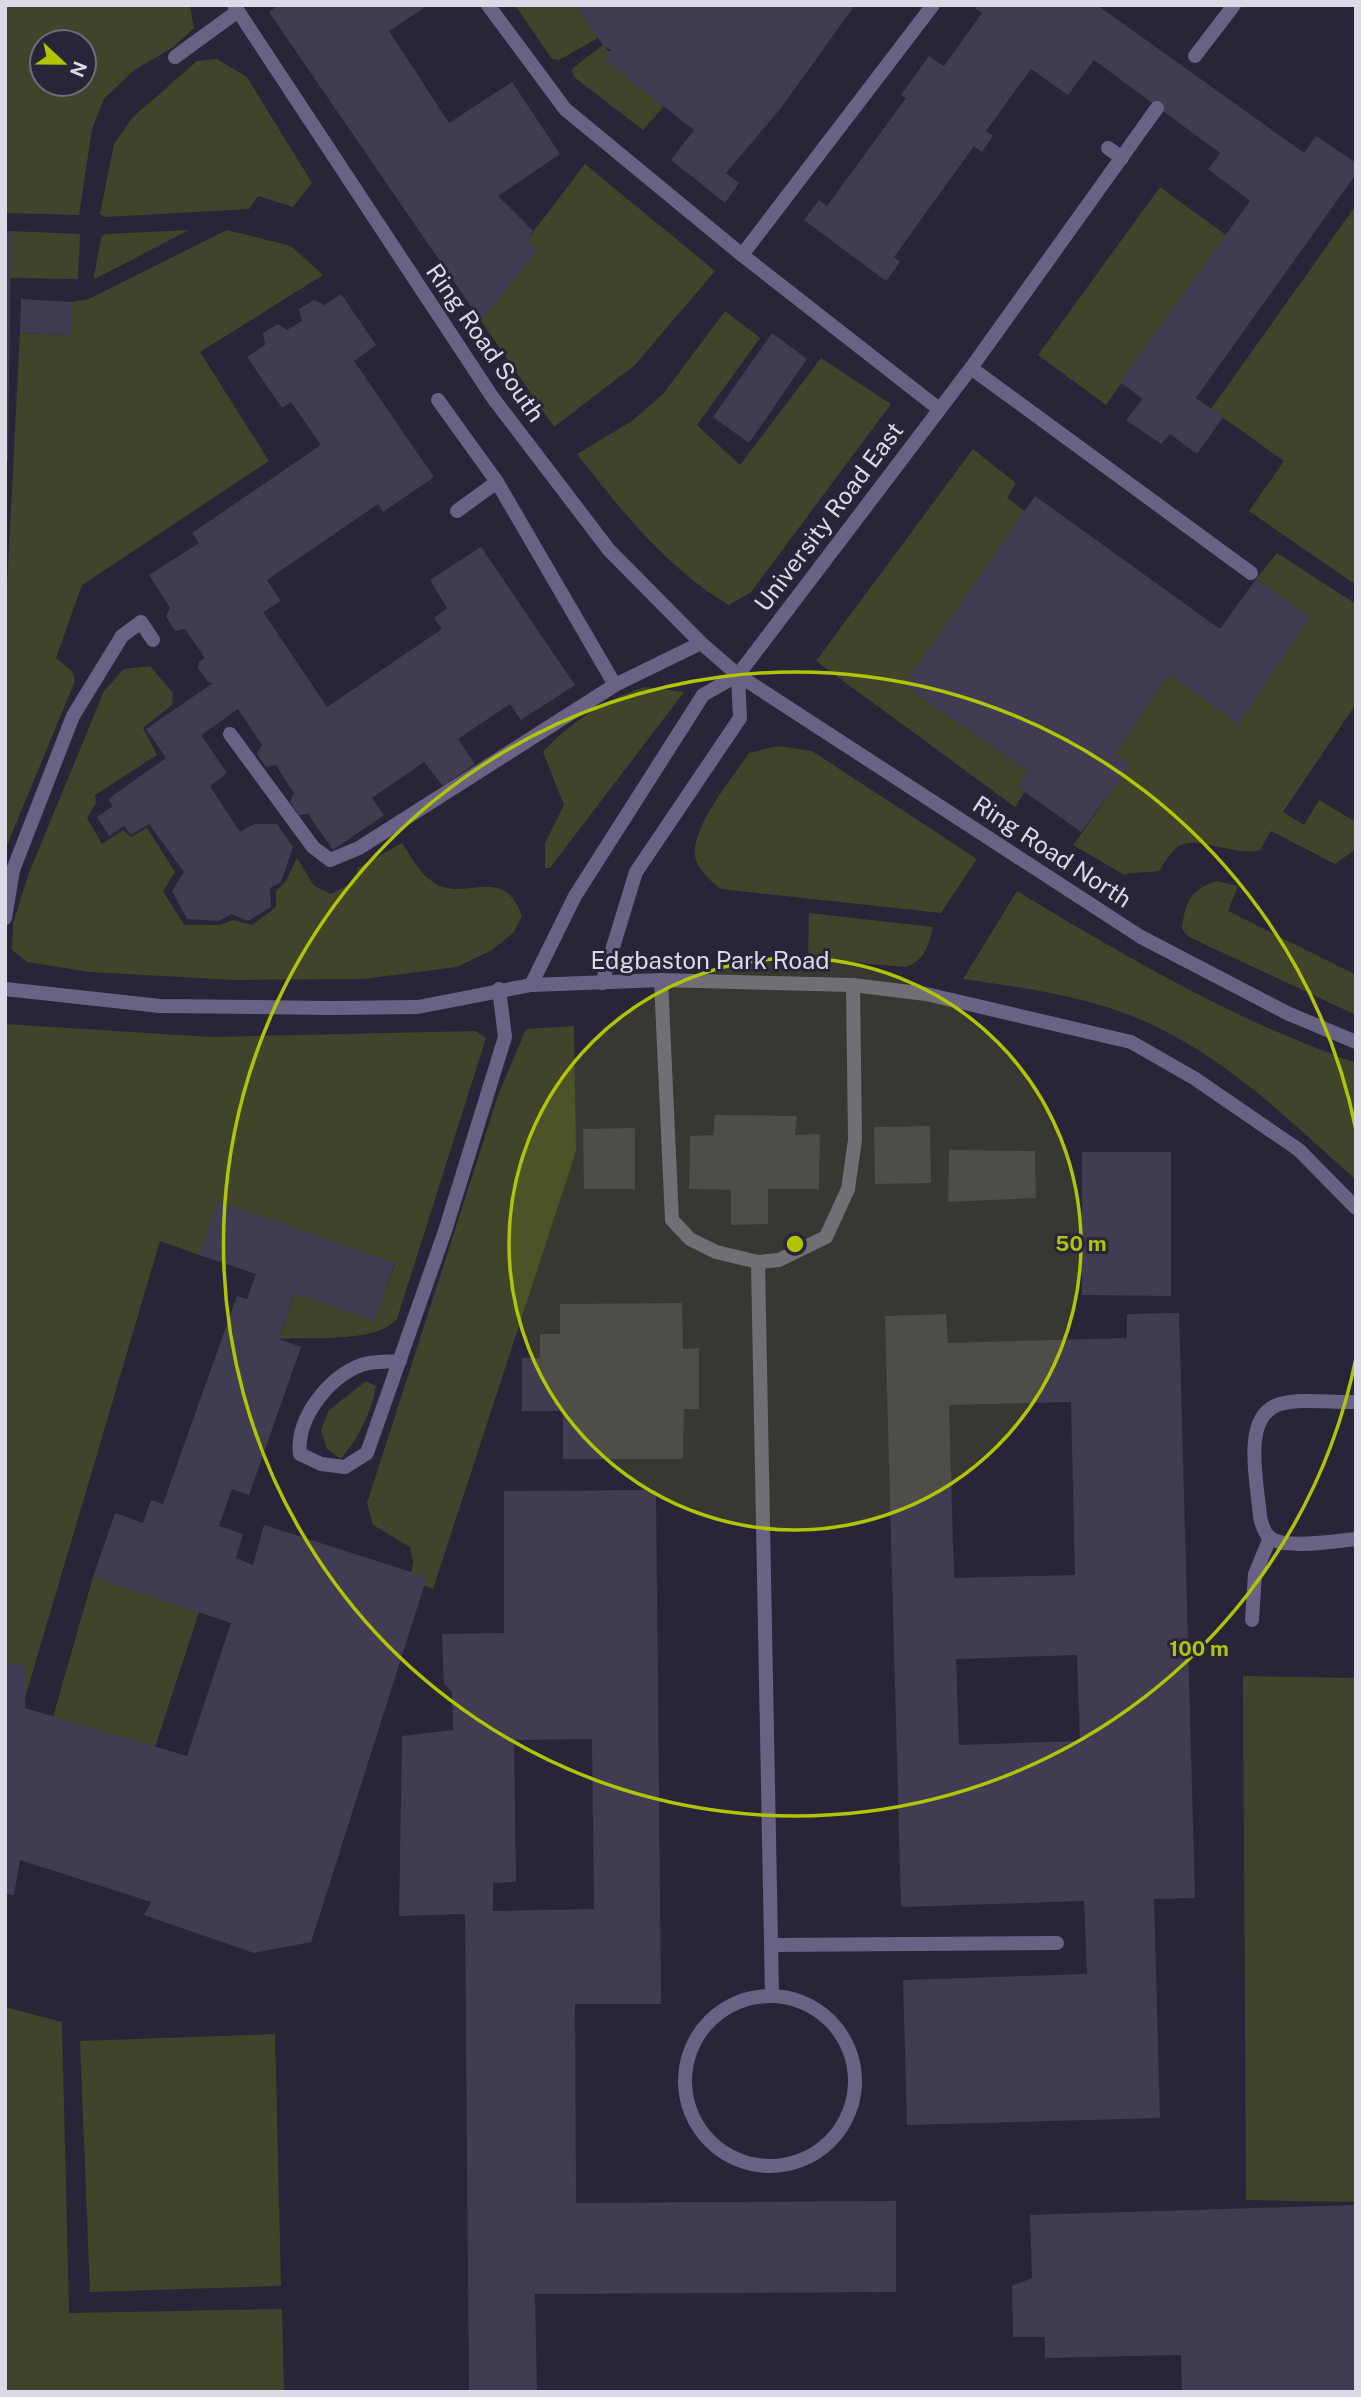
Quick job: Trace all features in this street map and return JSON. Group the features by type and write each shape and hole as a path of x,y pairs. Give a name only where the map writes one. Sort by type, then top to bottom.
{"street":[{"path":"488,5 565,109 742,255 939,409"},
{"path":"742,255 933,5"},
{"path":"1195,55 1234,5"},
{"path":"175,57 236,8"},
{"name":"Ring Road South","path":"236,8 493,398 609,550 701,643 738,675"},
{"name":"University Road East","path":"738,675 971,368 1157,108"},
{"path":"1108,148 1122,158"},
{"path":"971,368 1251,573"},
{"path":"438,400 497,482 615,685"},
{"path":"457,511 497,482"},
{"path":"5,918 13,870 72,716 122,636 141,622 153,640"},
{"path":"230,734 313,847 330,860 359,848 615,685 701,643"},
{"path":"531,985 575,896 703,695 738,675 740,718 636,872 602,983"},
{"name":"Ring Road North","path":"738,675 1141,937 1287,1013 1356,1042"},
{"path":"661,980 672,1220 690,1239 716,1252 758,1262 779,1260 826,1237 848,1189 855,1140 853,985"},
{"name":"Edgbaston Park Road","path":"5,989 160,1006 331,1008 418,1007 499,989 531,985 661,980 853,985 926,993 1131,1042 1194,1079 1299,1150 1356,1208"},
{"path":"400,1361 362,1365 322,1391 298,1436 300,1454 321,1464 345,1467 367,1453 400,1361 445,1231 505,1037 499,989"},
{"path":"758,1262 772,1995"},
{"path":"1356,1402 1281,1404 1265,1411 1254,1435 1260,1517 1263,1529 1270,1538 1279,1543 1356,1539"},
{"path":"1252,1620 1255,1573 1270,1538"},
{"path":"771,1945 1056,1943"},
{"path":"772,1995 799,2000 822,2013 841,2033 853,2057 855,2084 850,2111 837,2135 816,2154 789,2165 760,2167 732,2158 709,2142 692,2118 684,2090 687,2061 698,2034 718,2013 743,2000 772,1995"}],"green space":[{"path":"5,5 190,6 194,28 172,48 134,70 104,99 92,129 79,215 5,213"},
{"path":"515,5 575,5 598,38 559,60 552,59"},
{"path":"603,45 664,106 643,130 574,77 572,69"},
{"path":"217,59 247,77 312,183 293,207 258,196 249,209 105,217 100,214 114,144 132,118 197,61"},
{"path":"585,164 715,271 635,365 554,427 481,321 537,249 527,240"},
{"path":"1160,187 1226,235 1106,405 1038,355"},
{"path":"1356,205 1356,585 1249,511 1284,461 1211,409"},
{"path":"189,230 95,279 101,238 105,234"},
{"path":"227,230 291,246 323,275 200,352 269,461 82,585 56,658 72,671 75,681 5,850 5,626 20,333 70,335 72,302 89,299"},
{"path":"11,231 80,234 78,279 10,278"},
{"path":"725,311 760,338 697,425 740,465 821,358 891,404 751,592 729,605 665,556 628,517 577,454 632,421 663,394"},
{"path":"973,449 1016,483 1007,498 1026,512 904,685 1029,772 1018,787 1025,792 1015,807 816,661"},
{"path":"1277,553 1356,604 1356,704 1283,812 1304,825 1319,800 1356,822 1356,849 1335,864 1271,831 1260,850 1250,852 1203,844 1183,844 1173,851 1159,871 1123,874 1073,845 1130,765 1115,754 1169,674 1227,714 1309,617 1256,579"},
{"path":"150,666 173,693 172,705 143,728 157,755 95,795 96,803 87,818 102,844 123,830 131,837 147,828 175,872 163,891 184,925 220,925 233,920 252,925 276,907 276,891 286,881 297,858 314,886 331,894 356,881 358,868 402,843 419,869 433,882 445,888 494,887 504,891 514,900 522,916 514,932 492,950 457,967 363,979 233,980 90,972 27,962 12,950 13,923 29,873 104,691 124,669"},
{"path":"645,687 684,692 550,868 545,868 545,843 564,805 543,752 565,731 590,713 616,698"},
{"path":"778,746 812,751 977,859 941,913 721,889 701,870 695,855 696,843 707,816 724,788 749,753"},
{"path":"1217,881 1238,886 1228,911 1356,975 1356,1015 1189,937 1182,929 1185,911 1191,898 1201,888"},
{"path":"1017,891 1182,986 1267,1027 1356,1063 1356,1180 1256,1092 1174,1036 1123,1012 1101,1005 963,979"},
{"path":"809,913 933,927 922,956 906,967 808,958"},
{"path":"5,1024 211,1037 476,1031 486,1038 397,1319 387,1327 359,1336 279,1339 295,1293 374,1320 395,1264 199,1255 160,1241 9,1752 5,1749"},
{"path":"574,1026 576,1151 433,1589 410,1580 413,1562 410,1547 373,1525 367,1503 499,1093 526,1029"},
{"path":"366,1381 376,1386 371,1406 359,1434 341,1459 327,1449 321,1430 329,1410"},
{"path":"93,1577 199,1612 155,1747 53,1717"},
{"path":"1243,1676 1356,1678 1356,2202 1246,2200"},
{"path":"5,2007 62,2022 69,2313 282,2309 284,2392 5,2392"},
{"path":"275,2034 281,2286 90,2292 80,2041"}],"building":[{"path":"278,5 428,5 389,31 449,123 512,82 560,154 498,196 533,231 527,240 538,249 481,321 269,12"},
{"path":"575,5 855,5 781,108 726,173 739,183 725,203 671,160 694,130 604,60 611,50 603,45"},
{"path":"977,5 1097,5 1304,153 1316,136 1356,163 1356,174 1196,398 1223,417 1197,454 1170,434 1161,444 1126,420 1143,399 1120,382 1250,201 1208,169 1220,153 1094,60 1068,95 1031,69 986,131 993,136 982,152 974,146 894,257 900,262 886,281 804,220 819,200 827,206 906,98 901,95 929,56 944,66 982,13 975,8"},
{"path":"5,231 11,231 8,460 5,460"},
{"path":"341,294 376,345 354,361 434,477 383,512 378,504 267,580 281,601 263,612 327,707 442,629 434,618 447,608 430,580 481,547 575,685 521,720 510,704 458,739 475,764 443,786 424,762 372,798 384,815 333,850 308,814 299,815 290,802 294,793 276,765 266,767 257,754 262,745 238,709 201,735 227,773 210,786 240,832 254,824 277,824 293,847 281,882 270,888 271,907 248,921 232,914 219,921 187,919 172,891 184,872 149,824 131,835 124,826 109,836 97,817 113,806 108,799 166,758 146,729 213,683 208,682 198,668 199,662 205,658 185,629 175,631 166,616 170,608 149,575 199,543 192,533 321,445 291,402 282,408 247,357 265,345 263,333 278,324 287,330 302,321 299,309 314,300 324,305"},
{"path":"21,299 72,302 71,335 20,333"},
{"path":"772,333 807,359 749,443 713,417"},
{"path":"1035,496 1220,629 1256,579 1310,617 1238,724 1169,674 1115,754 1131,765 1081,832 1018,787 1029,772 904,685"},
{"path":"715,1115 797,1116 795,1135 820,1134 819,1189 768,1189 768,1224 731,1225 731,1190 689,1189 690,1136 713,1135"},
{"path":"930,1126 931,1183 875,1184 874,1127"},
{"path":"635,1128 635,1189 584,1189 583,1129"},
{"path":"949,1150 1035,1151 1036,1198 948,1202"},
{"path":"1082,1152 1171,1152 1171,1296 1082,1295"},
{"path":"218,1201 395,1263 374,1321 295,1293 279,1339 301,1347 249,1495 232,1489 219,1526 243,1534 236,1558 253,1565 264,1525 427,1577 311,1942 254,1953 144,1915 151,1902 20,1860 14,1895 5,1894 5,1663 26,1665 25,1708 187,1756 231,1623 93,1577 115,1513 143,1523 151,1500 163,1504 237,1296 247,1299 256,1274 199,1255"},
{"path":"682,1303 683,1349 699,1348 699,1409 684,1409 683,1459 563,1459 563,1411 522,1411 522,1358 540,1358 540,1334 560,1334 560,1304"},
{"path":"1179,1313 1195,1898 1154,1899 1160,2118 907,2125 903,1980 1087,1974 1084,1901 901,1907 885,1316 946,1314 948,1343 1127,1338 1127,1314","holes":["1071,1402 1075,1575 954,1578 949,1405","1077,1655 1080,1741 959,1745 956,1659"]},
{"path":"656,1490 661,2004 575,2004 576,2203 896,2201 896,2292 535,2294 537,2392 469,2392 465,1914 399,1916 402,1736 453,1730 452,1693 444,1683 442,1634 504,1633 504,1491","holes":["592,1739 594,1909 493,1911 493,1883 516,1882 514,1740"]},
{"path":"1356,2205 1356,2392 1182,2392 1181,2355 1045,2358 1045,2337 1013,2337 1012,2286 1032,2278 1030,2215"}]}
